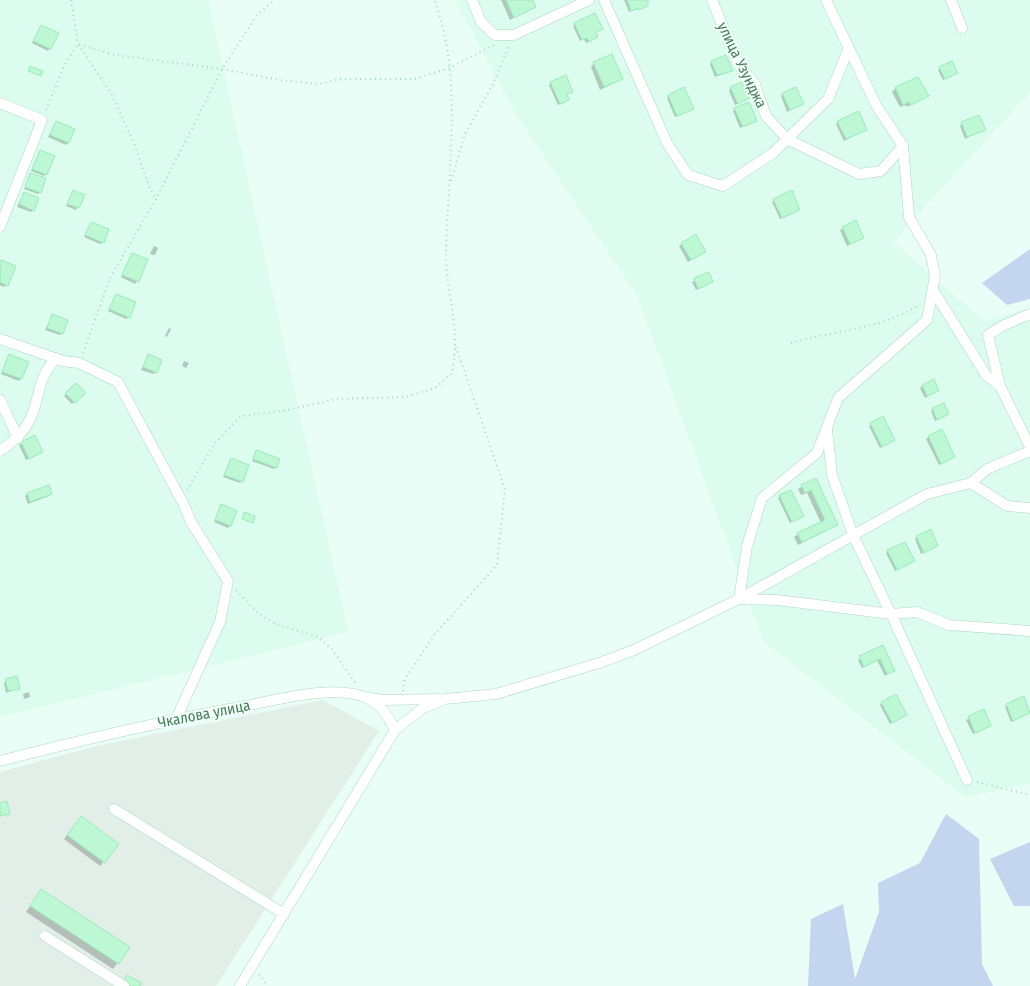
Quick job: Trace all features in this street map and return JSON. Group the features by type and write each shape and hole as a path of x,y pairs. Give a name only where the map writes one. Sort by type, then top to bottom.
{"street":[{"path":"472,0 481,22 495,35 514,35 589,0"},
{"path":"604,0 666,143 688,175 723,186 773,153 828,99 848,50"},
{"name":"улица Узунджа","path":"712,0 738,64 755,84 766,116 787,139 859,174 881,171 903,146"},
{"path":"739,599 747,546 762,498 817,453 838,398 926,320 933,290 935,276 930,255 909,217 903,146 876,105 848,50 826,0"},
{"path":"951,0 962,28"},
{"path":"0,103 42,120 0,227"},
{"path":"933,290 986,375 1000,386"},
{"path":"1030,314 1004,325 988,335 1000,386 1030,447"},
{"path":"0,339 56,358 79,363 118,382 184,504 191,522 228,581 220,622 176,719"},
{"path":"0,451 18,438 33,413 38,387 45,372 56,358"},
{"path":"0,400 18,438"},
{"path":"827,427 832,475 853,535 967,780"},
{"path":"240,986 396,730 423,708 445,699 496,694 600,663 634,650 739,599 927,494 970,483 987,469 1030,451"},
{"path":"970,483 1007,506 1030,508"},
{"path":"739,599 778,600 891,614 917,612 949,625 1030,631"},
{"name":"Чкалова улица","path":"0,761 176,719 322,692 383,700 445,699"},
{"path":"365,697 378,705 388,715 396,730"},
{"path":"114,809 284,914"},
{"path":"45,936 124,986"}],"path":[{"path":"71,0 78,44 111,93 134,143 150,189 156,199"},
{"path":"79,363 110,278 156,199 222,69 258,15 275,0"},
{"path":"184,504 186,490 215,443 241,416 288,410 336,399 405,397 434,388 452,373 455,346 446,258 450,185 449,68 444,26 434,0"},
{"path":"450,185 465,134 493,84 514,35"},
{"path":"78,44 115,55 222,69 279,80 318,84 341,79 414,79 449,68 498,43"},
{"path":"42,120 64,66 78,44"},
{"path":"791,343 855,330 902,314 919,305 933,290"},
{"path":"402,696 405,679 434,634 497,564 505,489 455,346"},
{"path":"228,581 258,613 275,624 316,636 327,645 365,697"},
{"path":"967,780 1030,795"},
{"path":"253,965 268,986"}],"shaded area":[{"path":"0,0 208,0 348,632 0,717"},
{"path":"455,0 1030,0 1030,92 893,242 984,321 1030,308 1030,783 965,797 763,641 637,295 516,114"},
{"path":"1030,249 1030,299 1007,305 982,283"},
{"path":"323,700 379,731 216,986 0,986 0,772 96,746"},
{"path":"946,814 979,839 982,964 993,986 808,986 811,919 843,904 855,979 879,912 878,883 920,863"},
{"path":"1030,842 1030,906 1014,906 990,859"}],"building":[{"path":"506,0 533,0 536,7 514,18"},
{"path":"627,0 648,0 648,6 631,11"},
{"path":"595,13 603,29 596,32 598,37 589,42 587,38 582,40 574,23"},
{"path":"41,25 59,33 51,49 33,41"},
{"path":"612,54 623,79 604,87 593,62"},
{"path":"726,55 733,71 717,75 711,61"},
{"path":"952,61 958,73 945,79 939,67"},
{"path":"30,66 43,71 41,76 28,71"},
{"path":"566,75 573,92 567,94 569,100 560,104 550,82"},
{"path":"918,77 929,96 911,105 909,102 903,105 895,87"},
{"path":"742,82 750,98 738,104 730,87"},
{"path":"684,87 694,109 677,116 668,95"},
{"path":"796,87 804,104 790,110 782,93"},
{"path":"749,102 757,121 743,127 734,108"},
{"path":"859,111 867,130 846,139 837,121"},
{"path":"979,115 986,130 967,137 961,122"},
{"path":"56,121 75,129 69,143 50,135"},
{"path":"40,150 55,156 47,175 32,169"},
{"path":"30,173 46,178 41,193 25,187"},
{"path":"73,190 85,195 79,208 67,204"},
{"path":"792,190 800,210 782,218 773,199"},
{"path":"24,192 39,198 34,211 19,204"},
{"path":"856,220 864,238 850,244 842,227"},
{"path":"91,222 109,229 104,243 85,235"},
{"path":"696,234 706,252 691,260 681,243"},
{"path":"132,253 148,259 139,282 122,275"},
{"path":"1,260 16,266 8,286 0,282"},
{"path":"709,272 713,282 698,289 694,278"},
{"path":"116,294 136,302 130,318 109,309"},
{"path":"52,314 68,320 63,334 47,328"},
{"path":"9,354 29,362 22,379 2,372"},
{"path":"148,354 162,360 157,373 143,367"},
{"path":"934,379 939,391 927,396 922,385"},
{"path":"76,383 86,393 75,403 65,393"},
{"path":"944,403 949,414 937,420 932,408"},
{"path":"883,416 895,440 882,447 870,423"},
{"path":"942,429 955,457 941,464 928,436"},
{"path":"35,435 43,452 29,459 21,442"},
{"path":"256,450 280,459 277,468 253,459"},
{"path":"231,458 249,465 243,482 224,475"},
{"path":"816,478 838,525 802,542 797,533 825,520 811,490 805,493 801,485"},
{"path":"49,485 52,494 30,502 27,493"},
{"path":"791,490 804,516 792,522 779,495"},
{"path":"221,504 237,511 231,526 215,520"},
{"path":"244,512 255,516 253,523 242,519"},
{"path":"931,529 938,546 924,553 916,536"},
{"path":"905,542 915,561 897,570 887,550"},
{"path":"883,645 895,671 887,674 880,659 864,667 859,656"},
{"path":"17,676 20,689 8,691 5,679"},
{"path":"896,694 907,715 892,723 881,702"},
{"path":"1024,696 1030,713 1013,721 1006,704"},
{"path":"984,709 991,726 975,733 968,716"},
{"path":"7,801 10,814 0,816 0,803"},
{"path":"81,816 119,844 105,863 67,835"},
{"path":"41,889 130,947 119,964 30,906"},
{"path":"127,975 142,983 140,986 121,986"}]}
